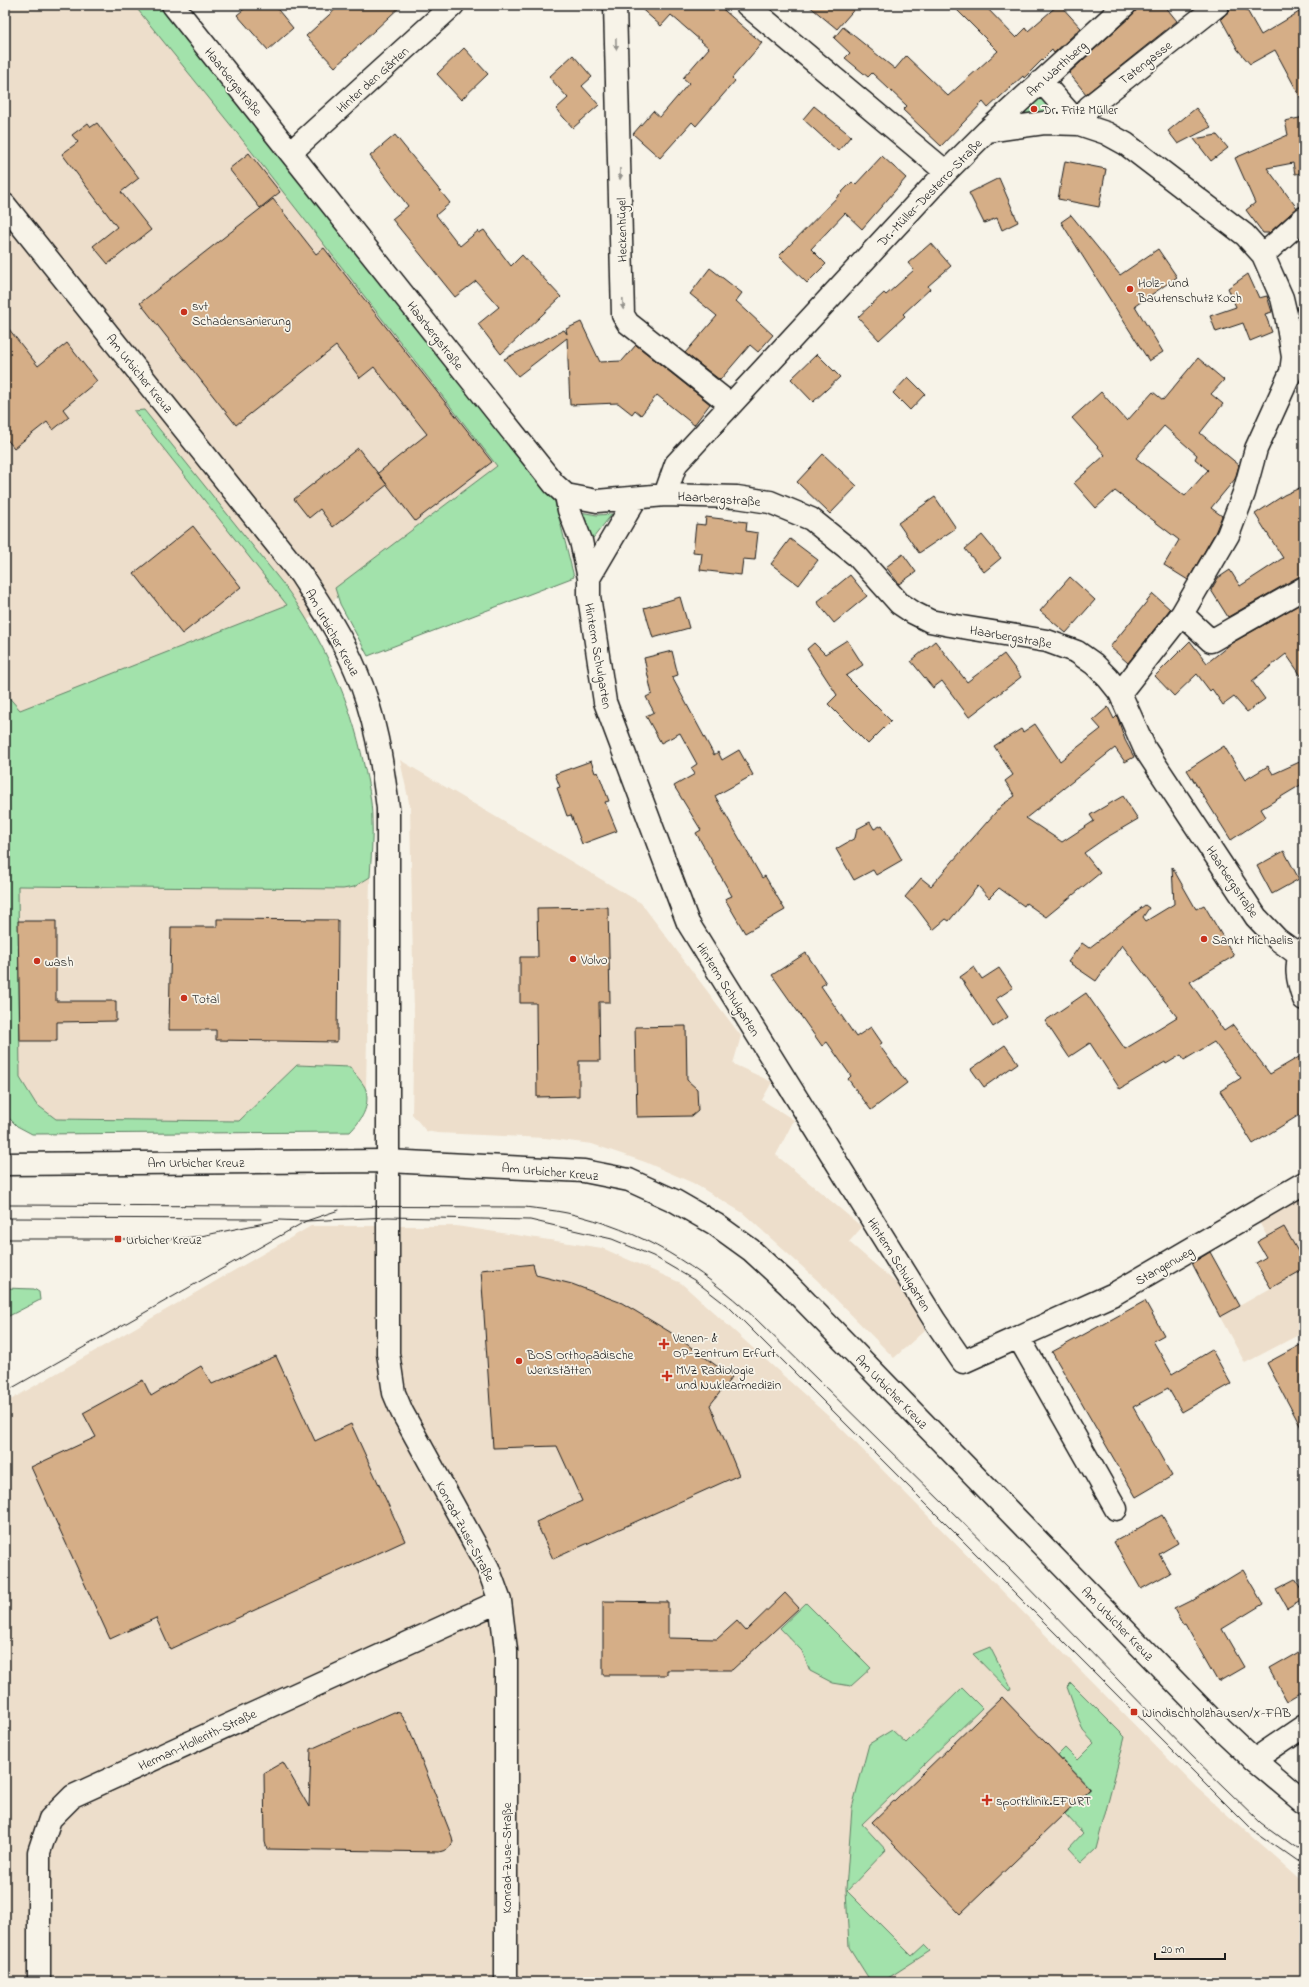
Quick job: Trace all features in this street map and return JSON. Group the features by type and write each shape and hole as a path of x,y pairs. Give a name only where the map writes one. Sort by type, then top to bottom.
{"street":[{"name":"Haarbergstraße","path":"173,5 554,484 566,495 597,501 665,495 737,497 770,502 811,519 857,556 899,603 914,613 930,621 950,626 1047,641 1064,646 1094,664 1120,693 1145,748 1256,917 1277,939 1302,952 1296,968 1304,1000"},
{"name":"Hinter den Gärten","path":"291,152 453,5"},
{"name":"Heckenhügel","path":"615,5 623,315 628,323 730,404"},
{"path":"747,5 946,172"},
{"name":"Am Warthberg","path":"987,131 1125,5"},
{"name":"Tatengasse","path":"1079,124 1089,107 1218,5"},
{"path":"1041,82 1079,124"},
{"name":"Dr.-Müller-Desterro-Straße","path":"665,495 676,464 946,172 987,131 1044,123 1079,124 1106,133 1126,144 1245,235 1262,255 1275,280 1286,315 1293,357 1291,372 1256,450 1244,493 1228,535 1182,614 1120,693"},
{"name":"Am Urbicher Kreuz","path":"5,205 301,575 331,622 356,671 374,723 383,766 388,808 388,1161"},
{"path":"1262,255 1304,218"},
{"name":"Hinterm Schulgarten","path":"566,495 569,510 581,541 589,578 589,596 605,702 688,923 931,1314 963,1362"},
{"path":"589,578 636,498"},
{"path":"1182,614 1211,641 1304,588"},
{"name":"Am Urbicher Kreuz","path":"5,1164 388,1161 584,1171 629,1180 676,1201 715,1224 751,1250 789,1285 1210,1718 1254,1760 1304,1802"},
{"name":"Konrad-Zuse-Straße","path":"388,1161 388,1353 394,1393 402,1412 488,1568 500,1601 506,1650 506,1982"},
{"name":"Stangenweg","path":"963,1362 1114,1294 1304,1183"},
{"path":"1019,1338 1116,1509"},
{"name":"Herman-Hollerith-Straße","path":"39,1982 39,1852 50,1819 73,1796 500,1601"},
{"path":"1254,1760 1304,1726"}],"shaded area":[{"path":"5,5 142,5 510,467 292,632 5,726"},
{"path":"400,760 641,903 741,1036 733,1064 772,1082 762,1100 794,1120 776,1155 862,1227 849,1242 902,1288 925,1330 894,1358 817,1280 743,1213 693,1183 645,1162 592,1144 545,1138 437,1133 426,1131 412,1114 414,1017 410,807"},
{"path":"370,877 366,1090 350,1067 297,1065 239,1121 56,1119 36,1104 20,1078 18,886 343,889 362,882"},
{"path":"1304,1196 1304,1332 1245,1363 1220,1317 1290,1277 1259,1222"},
{"path":"311,1226 456,1226 602,1248 681,1283 837,1424 1196,1787 1304,1883 1304,1982 5,1982 5,1403"}],"green space":[{"path":"134,5 160,5 555,502 574,577 368,656 340,604 335,588 497,466 237,133"},
{"path":"1042,95 1051,108 1050,112 1040,118 1015,115"},
{"path":"144,410 284,585 323,648 343,693 358,741 367,778 372,812 370,877 354,887 343,889 18,886 20,1078 36,1104 56,1119 239,1121 297,1065 350,1067 365,1087 367,1102 364,1113 350,1132 32,1134 17,1126 5,1114 5,693 20,710 287,605 134,411"},
{"path":"574,511 597,515 612,514 590,542"},
{"path":"5,1288 34,1289 39,1292 40,1300 5,1318"},
{"path":"806,1603 871,1668 851,1686 833,1683 810,1671 802,1651 780,1628"},
{"path":"990,1647 1011,1688 1009,1691 973,1654"},
{"path":"1071,1683 1125,1737 1096,1849 1082,1862 1069,1848 1083,1833 1065,1814 1091,1789 1058,1755 1065,1748 1077,1760 1094,1743 1083,1731 1067,1687"},
{"path":"962,1688 982,1708 862,1824 886,1850 847,1891 912,1956 924,1945 930,1951 882,1982 871,1982 849,1947 846,1889 852,1808 869,1744 892,1730 906,1743"}],"building":[{"path":"249,5 274,5 293,28 268,50 237,15"},
{"path":"340,5 402,5 335,67 306,36"},
{"path":"637,5 718,5 762,43 732,78 735,81 696,126 692,122 660,158 633,134 653,111 660,117 689,83 683,78 709,48 671,15 661,26"},
{"path":"808,5 858,5 837,29"},
{"path":"952,5 984,5 1016,38 1026,28 1028,31 1058,5 1060,5 1081,28 1054,53 1052,50 1024,78 1023,76 988,108 983,102 941,146 903,110 907,106 872,73 868,77 845,58 850,53 834,38 843,27 895,69 906,56 948,96 998,51"},
{"path":"1141,5 1164,5 1177,21 1086,94 1069,73"},
{"path":"1235,5 1244,5 1261,35 1304,9 1304,104 1275,50 1250,64 1238,50 1221,19"},
{"path":"464,48 488,74 461,100 437,74"},
{"path":"573,55 592,77 582,86 599,105 573,128 556,109 568,98 549,77"},
{"path":"814,106 851,136 838,151 803,119"},
{"path":"1196,108 1211,127 1178,144 1168,131"},
{"path":"1304,117 1304,173 1295,174 1293,163 1267,168 1297,208 1269,233 1263,233 1246,210 1255,203 1235,158 1288,135 1285,121"},
{"path":"88,123 91,127 97,123 139,178 121,192 151,230 108,264 93,246 117,227 62,154 78,142 72,135"},
{"path":"395,135 450,203 436,215 460,246 478,231 479,233 484,230 511,266 522,255 561,297 501,354 478,324 499,307 476,281 455,297 392,219 408,206 370,156"},
{"path":"1217,135 1228,148 1211,161 1194,139"},
{"path":"249,153 280,192 260,208 229,169"},
{"path":"882,156 906,178 862,229 845,213 811,249 826,264 807,283 779,256 852,182 855,185"},
{"path":"1065,161 1106,169 1099,207 1058,199"},
{"path":"999,178 1018,222 1002,230 997,218 984,223 969,193"},
{"path":"273,199 316,254 324,248 492,462 415,521 378,473 427,434 374,367 360,378 336,346 236,425 140,303"},
{"path":"1071,215 1120,275 1158,249 1177,277 1135,306 1163,352 1149,361 1061,222"},
{"path":"931,243 951,266 928,286 930,289 903,314 905,316 879,340 858,317 884,293 886,295 914,270 908,263"},
{"path":"710,268 742,293 736,301 773,335 758,352 750,345 720,380 685,353 717,316 690,294"},
{"path":"1248,274 1259,298 1267,296 1272,312 1265,314 1272,332 1250,341 1243,323 1216,332 1210,316 1236,307 1228,288"},
{"path":"581,322 600,362 622,361 636,345 710,404 694,425 657,395 641,415 635,410 632,414 618,403 570,405 567,338 518,376 504,359 564,330 567,334 566,329"},
{"path":"5,324 38,366 67,343 97,381 63,409 69,417 53,430 47,422 14,448 5,437"},
{"path":"817,354 840,377 813,402 791,379"},
{"path":"1198,358 1224,380 1211,394 1223,404 1200,433 1239,465 1235,479 1211,508 1222,516 1215,533 1188,580 1164,565 1179,540 1115,491 1096,508 1074,483 1105,455 1072,418 1101,392 1127,421 1153,392 1163,400","holes":["1164,426 1197,455 1195,459 1208,470 1185,496 1136,458"]},
{"path":"908,377 925,394 910,410 893,393"},
{"path":"358,448 387,485 333,527 320,509 309,518 294,499"},
{"path":"823,454 857,486 830,514 797,482"},
{"path":"1304,486 1304,576 1298,577 1228,617 1211,590 1218,578 1230,570 1240,586 1283,558 1255,514 1284,495"},
{"path":"935,497 956,528 919,553 898,523"},
{"path":"706,517 747,522 746,531 758,533 755,560 743,559 741,575 700,570 702,553 693,552 696,524 705,525"},
{"path":"193,526 241,587 182,634 134,573"},
{"path":"982,535 1001,558 984,572 965,549"},
{"path":"790,539 818,560 799,585 771,564"},
{"path":"903,554 916,572 899,584 886,567"},
{"path":"850,575 867,596 834,623 817,602"},
{"path":"1070,577 1095,600 1066,633 1040,611"},
{"path":"1153,594 1170,609 1128,663 1110,647"},
{"path":"680,597 689,628 653,638 644,608"},
{"path":"1304,602 1304,680 1286,654 1252,681 1265,699 1247,712 1234,697 1223,705 1212,689 1210,691 1197,674 1174,696 1155,676 1190,641 1207,663 1232,643"},
{"path":"847,640 863,665 846,676 891,721 868,744 828,704 837,695 807,649 814,643 825,654"},
{"path":"935,641 967,682 1004,654 1021,677 969,717 942,681 933,688 911,661"},
{"path":"672,651 678,675 672,677 714,755 718,752 722,760 739,750 753,775 715,796 762,878 765,876 785,910 745,933 725,899 732,896 696,833 701,830 674,786 695,774 691,768 697,764 680,733 661,743 646,716 654,712 646,697 652,694 644,658"},
{"path":"1108,707 1114,719 1117,716 1125,740 1134,757 1125,762 1115,748 1026,818 1062,842 1094,821 1090,815 1123,796 1138,819 1084,853 1100,873 1046,917 1026,903 1024,906 999,888 989,898 978,886 949,921 946,919 933,930 915,906 905,897 921,878 931,886 1002,805 1015,796 1005,781 1013,775 994,746 1021,729 1023,732 1035,724 1060,761 1101,729 1093,720"},
{"path":"1224,746 1245,780 1268,766 1273,774 1304,760 1304,783 1261,809 1266,817 1231,840 1187,770"},
{"path":"591,761 595,773 598,772 609,801 605,802 617,831 582,844 571,815 567,816 557,788 560,787 555,774"},
{"path":"870,822 874,829 882,825 902,860 876,875 873,870 854,880 836,849 855,838 857,829"},
{"path":"1284,851 1299,879 1272,894 1257,866"},
{"path":"1172,867 1196,909 1204,905 1234,956 1190,982 1224,1031 1233,1025 1270,1074 1304,1054 1304,1112 1253,1144 1220,1091 1241,1078 1214,1042 1184,1060 1181,1055 1166,1064 1165,1062 1120,1089 1090,1043 1069,1057 1045,1021 1086,993 1125,1049 1177,1017 1122,945 1096,981 1068,962 1082,943 1089,948 1145,905 1149,908 1143,917 1146,921 1174,904"},
{"path":"608,907 610,1002 599,1002 600,1061 579,1061 579,1096 537,1097 536,1003 520,1003 520,957 538,957 537,908"},
{"path":"217,919 338,920 337,1042 216,1040 216,1030 169,1030 171,927 217,927"},
{"name":"wash","path":"18,921 56,921 56,1001 116,1001 116,1021 57,1022 57,1041 20,1041"},
{"path":"806,953 826,983 821,986 856,1037 871,1027 882,1043 879,1045 907,1083 871,1110 848,1079 851,1076 827,1042 822,1046 772,975"},
{"path":"974,967 982,979 999,968 1013,988 996,999 1008,1017 993,1027 960,977"},
{"path":"686,1026 687,1080 697,1089 698,1111 692,1116 637,1117 635,1027"},
{"path":"1005,1045 1018,1063 984,1087 971,1069"},
{"path":"1284,1227 1304,1262 1304,1269 1271,1288 1256,1263 1266,1257 1257,1242"},
{"path":"1210,1252 1240,1306 1220,1317 1192,1263"},
{"path":"533,1264 536,1275 572,1284 622,1303 670,1332 732,1377 710,1405 739,1475 553,1559 536,1522 582,1501 557,1446 493,1448 481,1270"},
{"path":"1145,1301 1164,1335 1153,1341 1172,1374 1212,1350 1231,1384 1182,1412 1168,1388 1133,1407 1172,1476 1136,1497 1052,1352"},
{"path":"1304,1343 1304,1433 1267,1363"},
{"path":"276,1356 315,1441 351,1424 405,1541 170,1649 156,1618 110,1639 31,1467 96,1437 83,1413 143,1380 151,1396 201,1366 212,1384"},
{"path":"1162,1515 1178,1543 1159,1554 1170,1573 1141,1589 1114,1542"},
{"path":"1243,1570 1263,1604 1222,1629 1244,1667 1218,1682 1185,1624 1183,1625 1174,1609 1192,1601"},
{"path":"1295,1579 1304,1594 1304,1598 1287,1608 1276,1589"},
{"path":"785,1593 799,1608 732,1670 667,1670 667,1675 603,1675 603,1601 668,1602 668,1638 717,1639 737,1621 746,1631"},
{"path":"1304,1649 1304,1691 1287,1701 1269,1669"},
{"name":"sportklinik.EFURT","path":"1002,1697 1090,1789 960,1914 872,1822"},
{"path":"394,1712 400,1713 407,1723 452,1837 453,1842 450,1847 439,1852 267,1849 265,1842 264,1773 283,1762 309,1807 311,1749"}],"tram line":[{"path":"5,1205 525,1207 562,1212 595,1220 645,1240 691,1266 734,1299 755,1318 1009,1568 1192,1756 1261,1823 1304,1854"},
{"path":"5,1392 306,1221 339,1210"},
{"path":"5,1239 174,1239 201,1236 279,1220 306,1221 388,1217 530,1220 612,1239 653,1256 694,1280 730,1308 1251,1829 1304,1866"},
{"path":"5,1218 261,1219"}],"place":[{"name":"Dr. Fritz Müller","path":"1034,109"},
{"name":"Holz- und Bautenschutz Koch","path":"1130,289"},
{"name":"svt Schadensanierung","path":"184,312"},
{"name":"Sankt Michaelis","path":"1204,939"},
{"name":"Volvo","path":"573,959"},
{"name":"wash","path":"37,961"},
{"name":"Total","path":"184,998"},
{"name":"Urbicher Kreuz","path":"118,1239"},
{"name":"Venen- & OP-Zentrum Erfurt","path":"664,1344"},
{"name":"BOS Orthopädische Werkstätten","path":"519,1361"},
{"name":"MVZ Radiologie und Nuklearmedizin","path":"667,1376"},
{"name":"Windischholzhausen/X-FAB","path":"1134,1712"},
{"name":"sportklinik.EFURT","path":"987,1800"}]}
